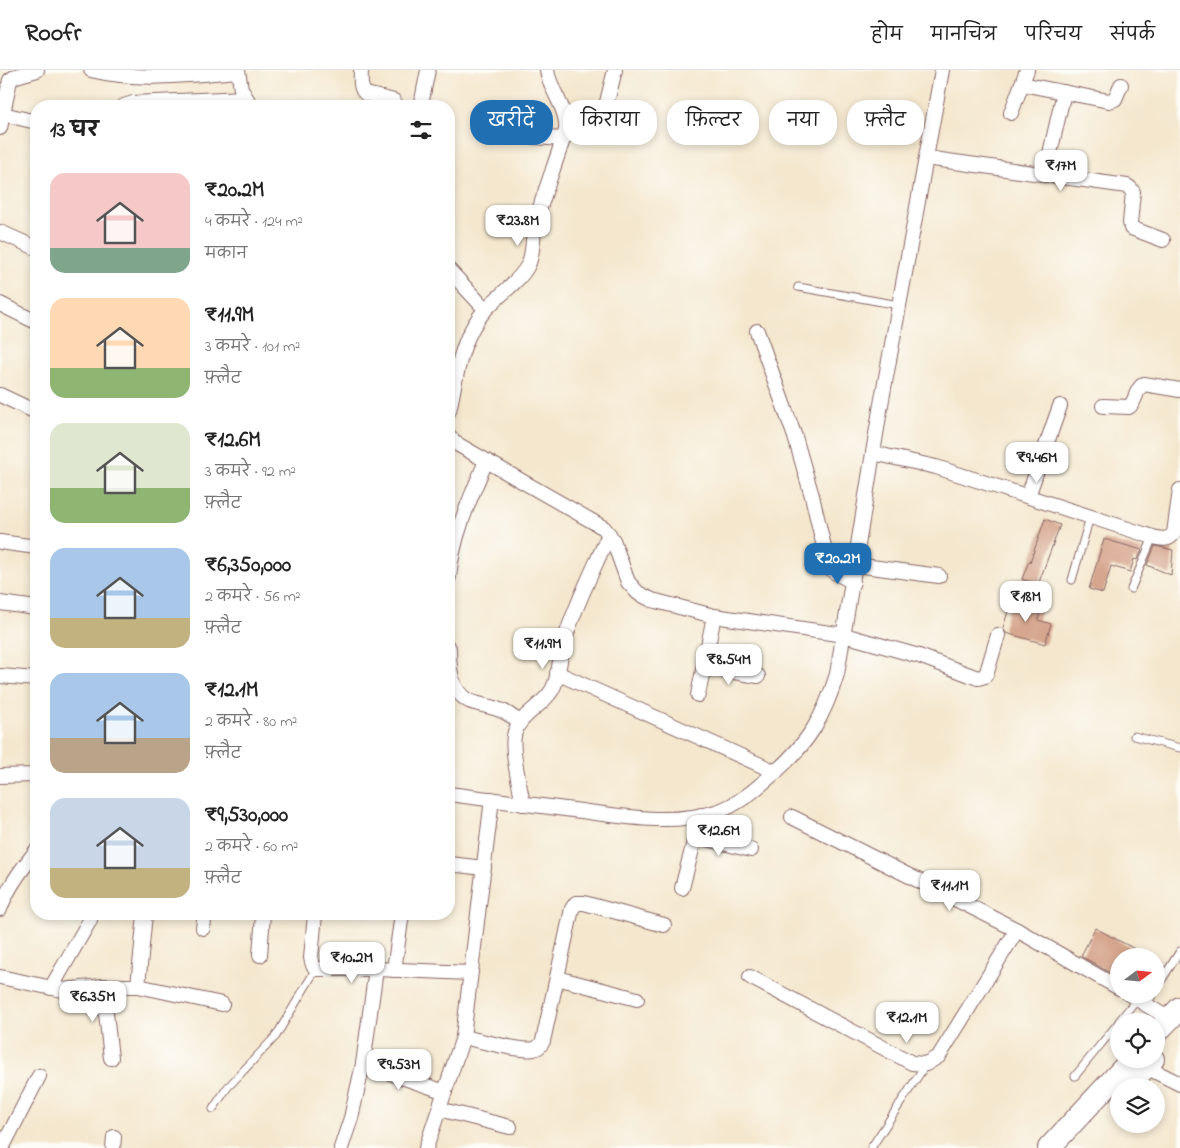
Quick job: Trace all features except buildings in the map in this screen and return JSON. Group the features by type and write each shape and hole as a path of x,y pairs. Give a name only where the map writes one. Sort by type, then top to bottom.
{"highway":[{"path":"1049,1148 1138,1068"},
{"path":"1070,1148 1110,1106"}],"street":[{"path":"0,128 10,80 16,76 37,70"},
{"path":"91,70 148,78 238,70 241,89 247,100"},
{"path":"361,70 360,84 363,92 390,100"},
{"path":"422,100 428,70"},
{"path":"547,70 552,90 563,112"},
{"path":"608,100 615,70"},
{"path":"455,795 650,820 701,815 717,812 732,805 754,790 776,772 814,730 829,701 837,674 873,453 942,70"},
{"path":"1011,113 1027,70"},
{"path":"1022,84 1109,101 1115,99 1120,85"},
{"path":"1045,176 1064,92"},
{"path":"3,114 30,121"},
{"path":"455,383 464,342 472,326 485,309 527,267 532,254 534,226 563,142"},
{"path":"926,158 1130,188 1133,195 1131,228 1163,240"},
{"path":"0,232 30,245"},
{"path":"455,276 485,309"},
{"path":"0,304 30,319"},
{"path":"756,331 800,451 828,564 834,572 853,582"},
{"path":"1103,406 1129,407 1139,387 1144,384 1180,390"},
{"path":"0,396 30,409"},
{"path":"1028,496 1060,406"},
{"path":"455,442 595,521 609,534 628,582 638,593 652,600 714,616 844,635 919,656 978,678 985,676 987,672 998,635"},
{"path":"873,453 936,467 1153,538 1164,539 1172,535 1180,490"},
{"path":"455,543 460,525 486,461"},
{"path":"523,804 513,745 515,732 520,722 551,692 570,624 609,534"},
{"path":"0,542 30,546"},
{"path":"856,565 938,576"},
{"path":"0,604 30,607"},
{"path":"698,696 714,616"},
{"path":"704,667 758,676"},
{"path":"557,673 776,772"},
{"path":"0,676 30,678"},
{"path":"455,686 460,694 468,700 505,712 520,722"},
{"path":"0,776 30,775"},
{"path":"426,1148 463,1037 492,799"},
{"path":"682,888 701,815"},
{"path":"792,817 1017,930 1110,983"},
{"path":"695,836 750,850"},
{"path":"0,908 4,896 30,859"},
{"path":"455,865 484,868"},
{"path":"463,1037 526,1050 537,1049 543,1041 572,909 576,903 584,903 664,925"},
{"path":"51,988 90,920"},
{"path":"138,986 144,920"},
{"path":"260,955 263,920"},
{"path":"315,920 311,958 312,965 316,969 376,969 470,973"},
{"path":"394,970 401,920"},
{"path":"750,977 912,1063 926,1064 939,1056 1017,930"},
{"path":"341,1148 351,1118 363,1064 376,969"},
{"path":"0,977 51,988 72,990 103,986 138,986 222,1004"},
{"path":"557,978 637,999"},
{"path":"103,986 111,1058"},
{"path":"1148,1003 1171,1023"},
{"path":"363,1064 445,1092"},
{"path":"1158,1068 1180,1084"},
{"path":"2,1148 39,1076"},
{"path":"439,1108 510,1126"}],"lane":[{"path":"798,286 899,305"},
{"path":"1072,580 1090,517"},
{"path":"1132,589 1153,538"},
{"path":"1134,736 1180,748"},
{"path":"1165,975 1180,951"},
{"path":"213,1109 227,1088 276,1036 316,969"},
{"path":"1127,1013 1137,1003"},
{"path":"1076,1076 1110,1033"},
{"path":"871,1148 926,1064"}]}
